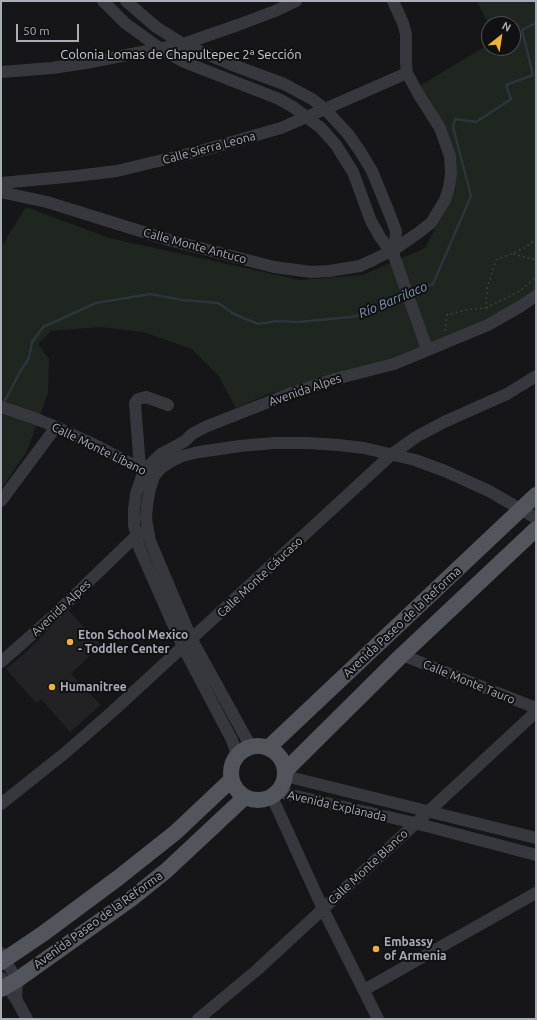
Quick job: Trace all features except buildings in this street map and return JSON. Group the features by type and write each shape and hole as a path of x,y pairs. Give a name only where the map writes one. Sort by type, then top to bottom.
{"main road":[{"name":"Avenida Paseo de la Reforma","path":"268,748 536,496"},
{"name":"Avenida Paseo de la Reforma","path":"285,774 402,656 536,528"},
{"path":"260,746 268,748 277,754 282,762 285,774 282,785 275,794 259,800 245,798 234,787 231,780 231,767 237,756 243,750 260,746"},
{"name":"Avenida Paseo de la Reforma","path":"2,958 118,878 176,832 231,780"},
{"name":"Avenida Paseo de la Reforma","path":"6,983 131,899 167,870 245,798"}],"street":[{"path":"103,1 124,23 161,49 182,61 279,99 322,128 336,145 353,172 371,220 380,237 393,255 427,349"},
{"path":"126,1 156,27 184,44 223,61 284,84 312,99 325,109 348,134 360,150 372,171 396,231 393,255"},
{"path":"1,72 52,68 184,44 275,11 296,1"},
{"path":"393,1 404,23 406,34 407,73"},
{"name":"Calle Sierra Leona","path":"1,183 117,171 249,138 281,128 407,73"},
{"name":"Calle Monte Antuco","path":"1,192 46,202 169,240 274,267 312,272 360,266 373,260 393,255 431,223 445,200 451,174 450,156 440,128 407,73"},
{"name":"Avenida Alpes","path":"136,536 134,509 136,494 146,472 161,454 185,440 192,434 205,427 289,394 335,379 394,364 427,349 488,325 536,296"},
{"name":"Calle Monte Cáucaso","path":"1,804 65,754 188,643 392,454 416,437 444,422 507,394 536,376"},
{"path":"168,405 146,397 138,399 135,404 150,489 146,519 148,530 188,643 232,740 237,756"},
{"name":"Calle Monte Líbano","path":"1,407 34,418 146,472 161,468 188,454 240,446 308,443 364,448 415,460 458,476 489,491 536,518"},
{"path":"1,501 56,428"},
{"path":"185,440 188,454"},
{"name":"Avenida Alpes","path":"1,662 52,617 136,536 148,530"},
{"path":"136,536 144,560 188,643 251,747"},
{"name":"Calle Monte Tauro","path":"402,656 536,708"},
{"name":"Calle Monte Blanco","path":"198,1019 257,970 536,712"},
{"name":"Avenida Explanada","path":"285,774 536,838"},
{"path":"275,794 323,908 378,1019"},
{"name":"Avenida Explanada","path":"275,794 415,823 536,855"},
{"path":"364,990 536,893"},
{"path":"2,958 6,983 28,1019"}],"path":[{"path":"486,308 487,288 496,260 513,254 528,246 536,239"},
{"path":"513,254 536,260"},
{"path":"449,341 445,329 447,315 465,310 486,308 520,291 536,277"}],"shaded area":[{"path":"477,1 536,1 536,292 487,323 392,359 268,394 236,408 218,375 192,349 143,332 101,327 51,331 38,344 49,359 48,393 27,451 1,489 1,247 26,207 109,238 300,280 363,275 425,248 456,190 447,129 418,87 481,49 481,56 521,56 521,16 484,16"},
{"name":"Humanitree","path":"68,610 101,645 71,674 101,705 70,732 41,699 36,703 6,669 25,653"}],"waterway":[{"name":"Río Barrilaco","path":"411,293 433,284 471,196 453,127 455,119 476,122 511,99 506,85 533,75 522,30 536,23"},
{"name":"Río Barrilaco","path":"3,404 29,358 32,342 43,327 96,303 150,294 182,300 218,303 234,314 258,324 277,321 298,322 351,317 369,313 405,296"}],"place":[{"name":"Eton School Mexico - Toddler Center","path":"70,642"},
{"name":"Humanitree","path":"52,687"},
{"name":"Embassy of Armenia","path":"376,949"}],"district":[{"name":"Colonia Lomas de Chapultepec 2ª Sección","path":"181,55"}]}
